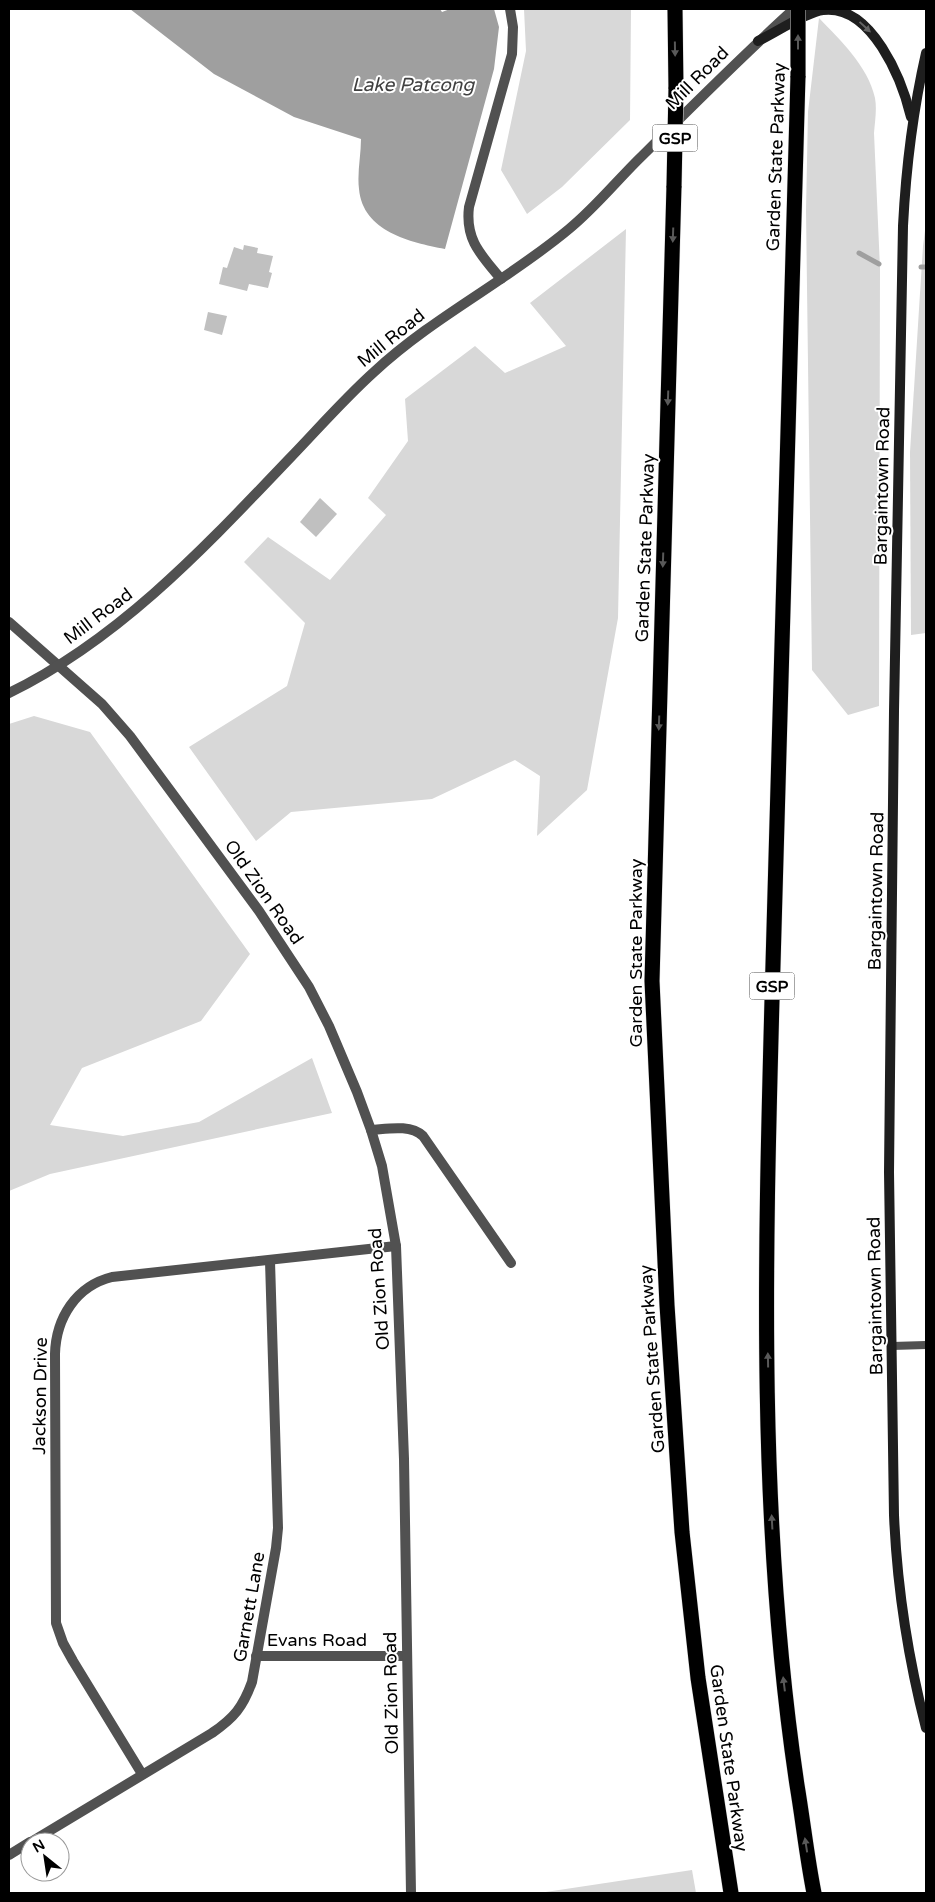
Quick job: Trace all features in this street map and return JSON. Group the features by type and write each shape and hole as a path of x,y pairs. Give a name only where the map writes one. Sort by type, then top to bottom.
{"highway":[{"name":"Garden State Parkway","path":"675,9 674,186 652,980 667,1305 682,1532 698,1678 731,1893"},
{"name":"Garden State Parkway","path":"798,9 798,76 772,973 767,1311 770,1485 777,1616 792,1752 814,1893"}],"main road":[{"path":"758,41 821,10 834,10 849,15 875,36 882,46 902,88 912,121"},
{"name":"Bargaintown Road","path":"926,53 912,121 903,226 894,711 889,1172 896,1556 908,1645 926,1728"}],"street":[{"path":"501,280 476,247 469,233 468,220 512,54 513,26 510,9"},
{"name":"Mill Road","path":"9,693 98,639 132,613 229,521 337,407 381,365 436,323 501,280 570,229 758,41 794,9"},
{"name":"Old Zion Road","path":"9,622 102,704 130,736 218,854 309,987 329,1026 358,1092 371,1130 382,1166 396,1246 403,1450 411,1893"},
{"path":"371,1130 411,1129 418,1131 511,1263"},
{"name":"Jackson Drive","path":"142,1774 73,1661 63,1643 56,1623 55,1354 58,1329 63,1316 70,1304 85,1290 105,1279 396,1246"},
{"name":"Garnett Lane","path":"46,1832 212,1733 241,1708 252,1682 278,1528 270,1261"},
{"name":"Evans Road","path":"256,1656 407,1656"},
{"name":"Garnett Lane","path":"9,1855 20,1848"}],"lane":[{"path":"892,1346 926,1345"}],"shaded area":[{"path":"524,9 631,9 630,120 562,187 527,214 501,170 526,51"},
{"path":"819,18 860,64 871,86 876,106 874,133 880,268 879,706 848,715 812,670 806,210 808,112"},
{"path":"926,223 926,633 911,635 910,452"},
{"path":"626,229 618,618 587,790 537,836 540,776 515,760 432,799 291,812 256,841 189,747 287,686 305,623 244,562 268,537 330,580 386,515 368,498 408,441 405,399 475,346 505,373 566,346 530,303"},
{"path":"34,716 90,732 250,954 201,1021 82,1068 50,1125 123,1136 199,1122 312,1058 332,1113 50,1174 9,1191 9,724"},
{"path":"692,1870 696,1893 539,1893"}],"water":[{"name":"Lake Patcong","path":"130,9 440,9 442,12 450,9 494,9 499,27 494,69 445,249 403,238 379,225 369,216 362,204 359,189 361,139 294,117 214,74"}],"building":[{"path":"244,245 258,248 257,253 273,256 269,272 272,273 268,288 249,284 247,291 219,284 223,267 227,268 234,247 243,250"},
{"path":"208,312 227,316 222,335 204,330"},
{"path":"320,498 337,514 316,537 300,522"}],"waterway":[{"path":"859,253 879,264"},
{"path":"921,267 926,267"}]}
